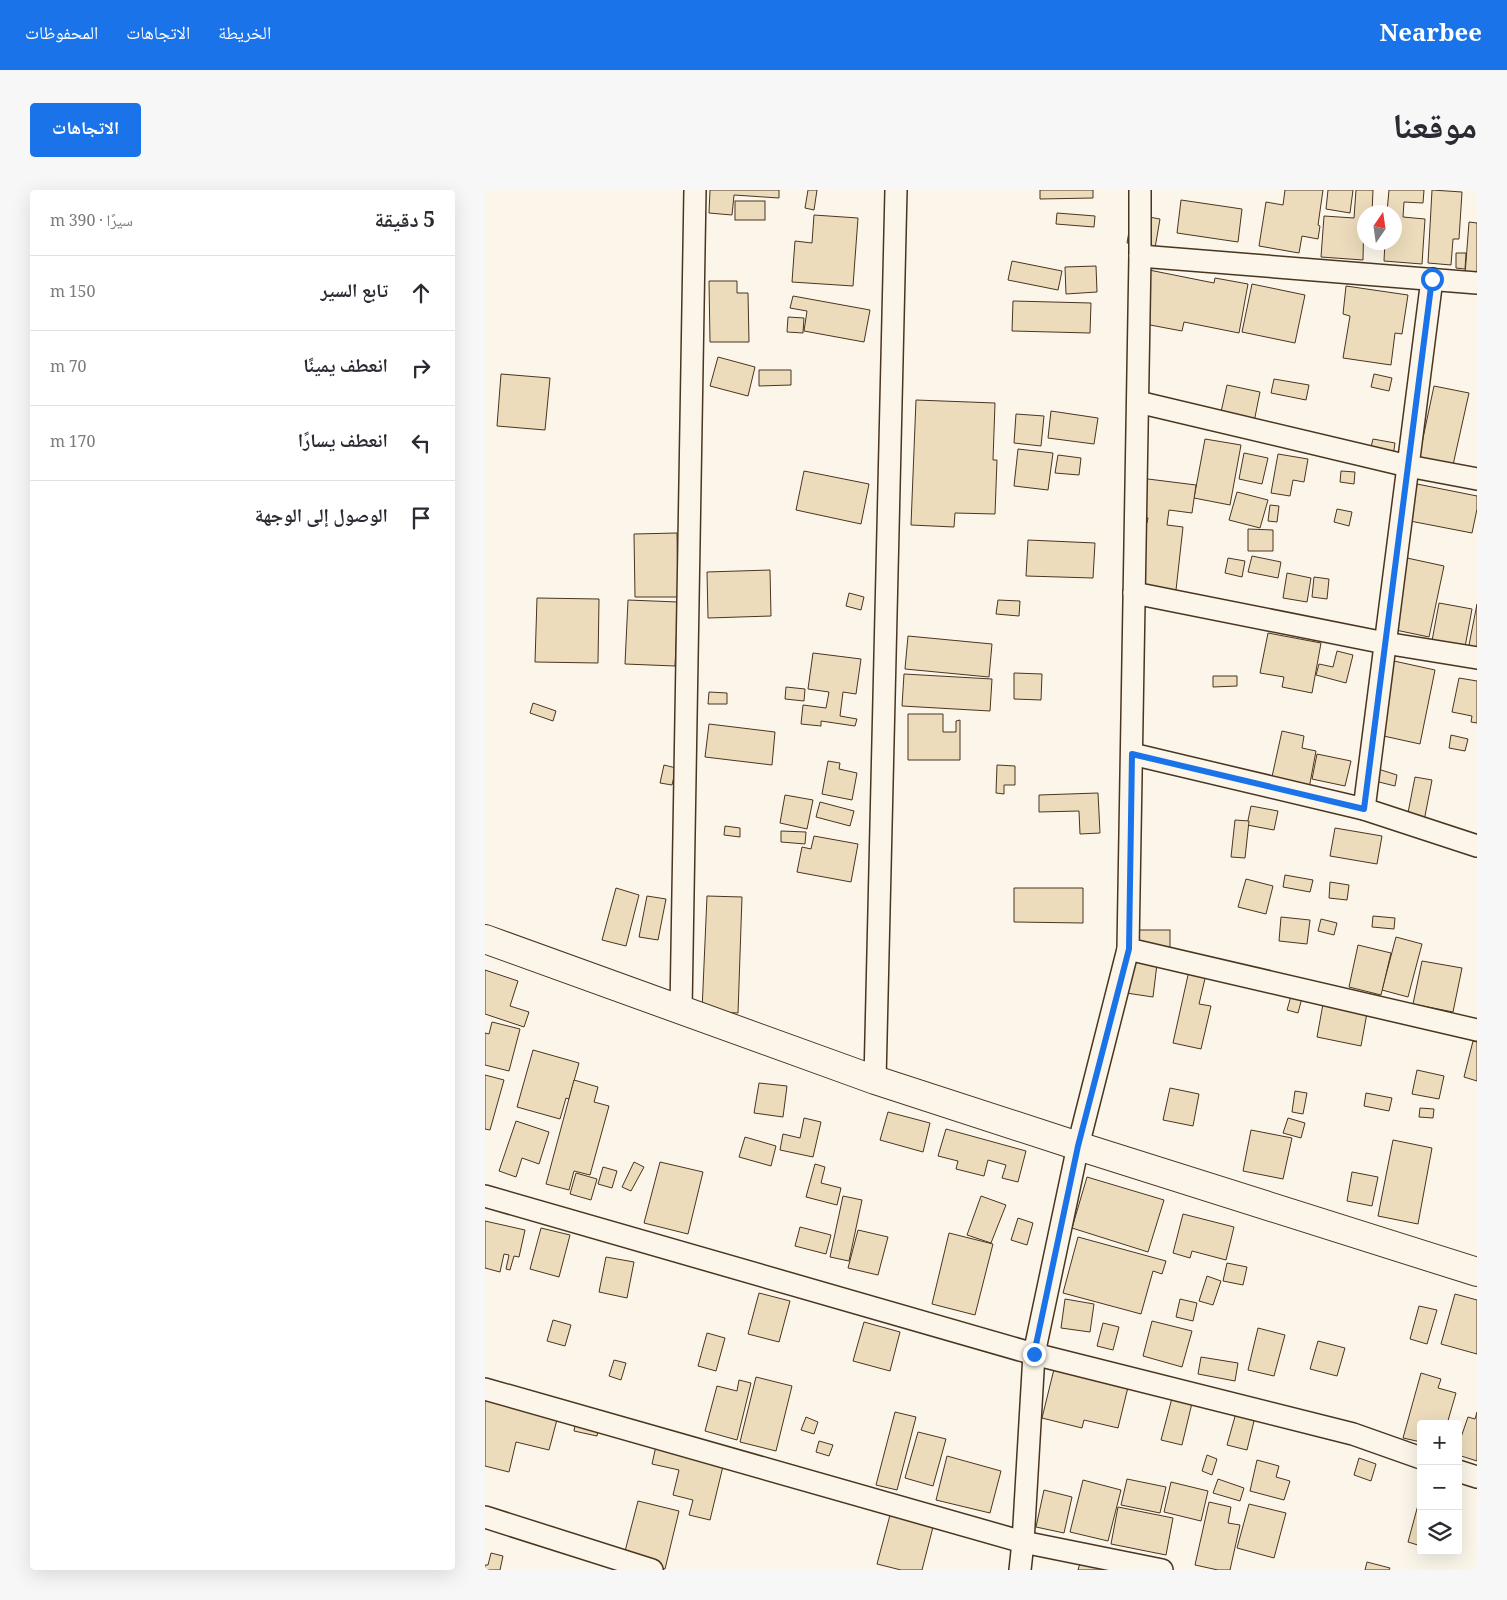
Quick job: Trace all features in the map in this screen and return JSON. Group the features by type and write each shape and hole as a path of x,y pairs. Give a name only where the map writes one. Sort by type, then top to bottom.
{"street":[{"path":"681,1010 695,190"},
{"path":"875,1080 897,190"},
{"path":"1020,1570 1034,1354 1078,1146 1129,949 1140,190"},
{"path":"1140,256 1477,283"},
{"path":"1364,809 1432,279"},
{"path":"1137,402 1408,466 1477,479"},
{"path":"1134,594 1385,644 1477,658"},
{"path":"1132,754 1364,809 1477,846"},
{"path":"485,939 875,1080 1477,1272"},
{"path":"1129,949 1477,1030"},
{"path":"485,1196 1034,1354 1353,1434 1417,1457"},
{"path":"485,1389 1023,1542 1162,1570"},
{"path":"1462,1472 1477,1477"},
{"path":"485,1517 652,1570"}],"building":[{"path":"710,190 779,190 779,198 734,195 732,215 709,213"},
{"path":"808,190 817,190 814,210 805,208"},
{"path":"1040,190 1093,190 1093,198 1040,199"},
{"path":"1285,190 1323,190 1318,239 1302,236 1299,253 1259,246 1266,202 1283,205"},
{"path":"1328,190 1353,190 1350,213 1326,209"},
{"path":"1356,190 1373,190 1372,205 1357,205 1357,250 1363,250 1363,260 1321,257 1324,216 1354,218"},
{"path":"1389,190 1424,190 1423,203 1404,202 1403,217 1425,219 1422,264 1384,261 1385,250 1402,250 1402,205 1388,205"},
{"path":"1432,190 1462,192 1459,239 1453,239 1451,265 1428,263"},
{"path":"1181,200 1242,209 1238,242 1177,233"},
{"path":"735,201 765,201 765,220 735,220"},
{"path":"1057,213 1095,216 1094,227 1056,224"},
{"path":"1132,214 1160,219 1155,248 1127,243"},
{"path":"814,215 858,218 853,286 792,282 795,241 812,243"},
{"path":"1469,222 1477,223 1477,276 1465,275"},
{"path":"1456,253 1466,253 1465,269 1456,268"},
{"path":"1012,261 1062,271 1058,290 1008,280"},
{"path":"1096,266 1097,292 1066,294 1065,267"},
{"path":"1139,268 1214,283 1215,278 1248,284 1239,333 1184,322 1182,331 1129,321"},
{"path":"709,281 737,281 737,293 748,293 749,342 710,342"},
{"path":"1252,284 1305,295 1295,343 1242,332"},
{"path":"1346,286 1408,295 1402,334 1395,333 1391,365 1343,358 1350,316 1343,314"},
{"path":"793,296 870,310 864,342 804,331 807,311 790,308"},
{"path":"1013,301 1091,303 1090,333 1012,331"},
{"path":"788,317 804,318 803,333 787,332"},
{"path":"718,357 755,367 748,396 710,386"},
{"path":"759,370 791,370 791,385 759,386"},
{"path":"501,374 550,378 545,430 497,426"},
{"path":"1374,374 1392,378 1389,391 1371,387"},
{"path":"1274,379 1309,385 1306,400 1271,393"},
{"path":"1227,385 1260,392 1253,427 1219,421"},
{"path":"1434,386 1469,393 1453,465 1419,457"},
{"path":"916,400 995,403 993,460 997,460 995,514 955,513 954,527 911,525"},
{"path":"1051,411 1098,418 1094,444 1048,438"},
{"path":"1016,414 1044,416 1041,446 1014,443"},
{"path":"1205,439 1241,445 1230,505 1194,498"},
{"path":"1373,439 1395,443 1393,456 1370,451"},
{"path":"1018,449 1053,453 1048,490 1014,486"},
{"path":"1244,453 1268,458 1262,484 1239,479"},
{"path":"1278,454 1308,459 1304,482 1293,480 1290,496 1271,493"},
{"path":"1058,455 1081,458 1079,475 1055,473"},
{"path":"804,471 869,484 861,524 796,510"},
{"path":"1341,471 1355,472 1354,484 1340,482"},
{"path":"1132,477 1196,485 1192,513 1169,510 1167,525 1183,527 1176,590 1133,585 1131,521 1147,523 1148,518 1128,516"},
{"path":"1417,484 1477,496 1477,509 1472,533 1410,521"},
{"path":"1237,492 1268,500 1260,528 1229,520"},
{"path":"1270,505 1279,506 1277,522 1268,521"},
{"path":"1337,509 1352,512 1349,526 1334,522"},
{"path":"1248,529 1273,530 1273,551 1248,551"},
{"path":"677,533 678,597 635,597 634,534"},
{"path":"1028,540 1095,543 1093,578 1026,576"},
{"path":"1252,556 1281,562 1278,578 1248,572"},
{"path":"1228,558 1245,561 1242,577 1225,573"},
{"path":"1407,558 1444,566 1429,637 1391,629"},
{"path":"770,570 771,616 708,618 707,572"},
{"path":"1287,573 1311,578 1307,602 1283,598"},
{"path":"1314,577 1329,579 1327,599 1312,597"},
{"path":"849,593 864,597 861,610 846,606"},
{"path":"537,598 599,599 598,663 535,662"},
{"path":"628,600 678,602 675,666 625,664"},
{"path":"998,600 1020,601 1019,616 996,614"},
{"path":"1439,603 1472,609 1465,647 1432,641"},
{"path":"1477,604 1477,651 1468,650"},
{"path":"1268,633 1321,643 1312,693 1282,687 1284,677 1260,673"},
{"path":"908,636 992,644 989,677 905,669"},
{"path":"1337,651 1353,655 1346,683 1316,675 1319,664 1333,667"},
{"path":"813,653 861,659 856,694 843,692 840,716 857,719 855,726 821,721 821,726 801,724 803,705 826,708 829,692 808,689"},
{"path":"1394,661 1435,670 1420,744 1379,735"},
{"path":"1014,673 1042,674 1041,700 1014,699"},
{"path":"904,674 992,679 990,711 902,706"},
{"path":"1213,676 1237,676 1237,686 1213,687"},
{"path":"1459,678 1477,681 1477,723 1471,722 1472,716 1452,712"},
{"path":"786,687 805,689 804,701 785,699"},
{"path":"709,692 727,693 727,704 708,704"},
{"path":"533,703 556,711 553,721 530,713"},
{"path":"908,714 943,714 943,732 956,732 956,721 960,720 960,760 908,760"},
{"path":"709,724 775,732 772,765 705,757"},
{"path":"1282,731 1304,736 1302,748 1316,751 1308,794 1270,786"},
{"path":"1451,735 1468,739 1465,751 1449,748"},
{"path":"1317,754 1351,761 1345,786 1312,779"},
{"path":"828,761 840,763 839,769 857,773 852,800 822,794"},
{"path":"664,765 676,768 672,785 660,783"},
{"path":"997,765 1015,766 1015,785 1004,785 1004,794 996,793"},
{"path":"1378,769 1397,775 1395,786 1375,781"},
{"path":"1415,777 1432,780 1424,821 1407,818"},
{"path":"1098,793 1100,833 1080,834 1079,811 1039,812 1039,795"},
{"path":"785,795 813,800 807,829 780,823"},
{"path":"820,802 854,811 850,826 816,817"},
{"path":"1251,806 1278,811 1274,830 1247,825"},
{"path":"1235,820 1249,821 1245,858 1231,857"},
{"path":"725,826 740,828 740,837 724,835"},
{"path":"1335,828 1382,836 1377,864 1330,856"},
{"path":"781,831 806,832 805,844 781,842"},
{"path":"814,836 858,844 851,882 797,872 802,847 811,849"},
{"path":"1285,875 1313,880 1310,892 1283,887"},
{"path":"1246,879 1273,886 1266,914 1238,907"},
{"path":"1330,882 1349,885 1347,900 1329,898"},
{"path":"616,888 639,895 626,946 602,940"},
{"path":"1014,888 1083,888 1083,923 1014,922"},
{"path":"647,896 666,899 658,940 639,937"},
{"path":"707,896 742,897 738,1013 702,1011"},
{"path":"1373,916 1395,918 1394,929 1372,927"},
{"path":"1281,917 1310,920 1307,944 1279,941"},
{"path":"1321,919 1337,923 1334,935 1318,931"},
{"path":"1131,930 1170,930 1170,947 1131,947"},
{"path":"1396,937 1422,944 1408,997 1382,990"},
{"path":"1358,945 1391,953 1381,995 1349,987"},
{"path":"1131,961 1157,964 1153,997 1126,993"},
{"path":"1422,961 1462,968 1453,1012 1413,1004"},
{"path":"1190,966 1207,970 1199,1004 1211,1006 1201,1049 1173,1043"},
{"path":"485,970 518,981 510,1006 529,1012 524,1027 485,1014"},
{"path":"1291,996 1302,998 1298,1013 1287,1010"},
{"path":"1323,1004 1367,1013 1361,1046 1317,1037"},
{"path":"492,1022 520,1029 509,1071 485,1065 485,1033 489,1034"},
{"path":"1473,1041 1477,1042 1477,1081 1464,1077"},
{"path":"533,1050 579,1063 569,1099 566,1098 560,1119 517,1107"},
{"path":"1417,1070 1444,1076 1439,1099 1412,1094"},
{"path":"485,1075 504,1080 490,1130 485,1129"},
{"path":"574,1080 598,1087 594,1102 609,1106 590,1175 574,1171 569,1190 546,1184"},
{"path":"759,1083 787,1086 783,1117 754,1113"},
{"path":"1170,1088 1199,1094 1193,1126 1163,1120"},
{"path":"1295,1091 1307,1093 1303,1114 1292,1112"},
{"path":"1366,1093 1392,1098 1389,1111 1364,1106"},
{"path":"1420,1108 1434,1109 1433,1118 1419,1117"},
{"path":"888,1112 930,1123 923,1152 880,1140"},
{"path":"804,1118 821,1122 813,1157 780,1150 783,1134 800,1138"},
{"path":"1288,1118 1305,1123 1301,1138 1283,1133"},
{"path":"516,1121 549,1132 539,1164 522,1158 516,1177 499,1171"},
{"path":"946,1129 1026,1151 1018,1182 1002,1178 1006,1165 988,1160 984,1176 956,1169 958,1161 938,1156"},
{"path":"1251,1130 1292,1138 1283,1179 1243,1171"},
{"path":"745,1137 776,1146 771,1166 739,1157"},
{"path":"1393,1140 1432,1148 1418,1224 1378,1216"},
{"path":"634,1162 644,1167 631,1191 622,1187"},
{"path":"660,1162 703,1172 688,1234 644,1223"},
{"path":"815,1164 825,1167 821,1183 841,1188 837,1205 806,1197"},
{"path":"603,1167 617,1171 612,1188 598,1184"},
{"path":"1352,1172 1378,1177 1372,1206 1347,1201"},
{"path":"576,1173 597,1179 591,1200 570,1194"},
{"path":"1087,1177 1164,1200 1148,1252 1072,1228"},
{"path":"843,1196 862,1200 849,1261 830,1257"},
{"path":"981,1196 1006,1205 991,1243 967,1235"},
{"path":"1183,1214 1234,1227 1226,1260 1192,1251 1190,1258 1173,1253"},
{"path":"1018,1218 1033,1223 1027,1245 1011,1240"},
{"path":"485,1221 525,1230 519,1257 514,1256 510,1270 506,1269 509,1255 504,1254 500,1272 485,1268"},
{"path":"800,1227 831,1235 826,1254 795,1246"},
{"path":"541,1228 570,1235 559,1277 530,1269"},
{"path":"858,1230 888,1237 878,1275 848,1268"},
{"path":"949,1233 993,1244 975,1315 932,1304"},
{"path":"1078,1237 1166,1261 1162,1274 1153,1271 1141,1314 1063,1293"},
{"path":"606,1257 634,1262 627,1298 599,1292"},
{"path":"1227,1263 1247,1267 1243,1285 1223,1281"},
{"path":"1207,1276 1221,1281 1213,1305 1199,1301"},
{"path":"759,1293 790,1301 779,1342 748,1334"},
{"path":"1455,1294 1477,1300 1477,1354 1441,1344"},
{"path":"1065,1299 1094,1304 1090,1332 1061,1328"},
{"path":"1180,1299 1197,1303 1193,1321 1176,1317"},
{"path":"1419,1306 1437,1310 1427,1344 1410,1339"},
{"path":"553,1320 571,1325 565,1346 547,1341"},
{"path":"1152,1321 1192,1331 1182,1367 1143,1356"},
{"path":"864,1322 900,1332 890,1371 853,1361"},
{"path":"1103,1323 1119,1327 1113,1350 1097,1346"},
{"path":"1258,1328 1285,1335 1274,1376 1248,1370"},
{"path":"707,1333 725,1338 716,1371 698,1366"},
{"path":"1318,1341 1345,1348 1337,1376 1310,1369"},
{"path":"1201,1357 1238,1363 1235,1381 1198,1374"},
{"path":"614,1360 626,1363 621,1380 609,1376"},
{"path":"1056,1361 1130,1379 1118,1428 1084,1420 1082,1428 1042,1418"},
{"path":"1421,1373 1441,1379 1438,1388 1456,1393 1448,1420 1417,1420 1417,1441 1403,1438"},
{"path":"756,1377 792,1386 776,1451 740,1442"},
{"path":"739,1380 751,1383 737,1440 705,1431 717,1386 737,1391"},
{"path":"485,1394 559,1412 549,1450 516,1442 509,1472 485,1466"},
{"path":"1172,1398 1192,1403 1182,1445 1161,1440"},
{"path":"895,1412 916,1417 897,1490 876,1485"},
{"path":"1477,1412 1477,1461 1462,1456 1462,1434 1468,1417 1475,1419"},
{"path":"1236,1413 1255,1417 1247,1450 1227,1445"},
{"path":"806,1417 818,1422 814,1434 801,1430"},
{"path":"576,1420 599,1424 597,1436 574,1431"},
{"path":"918,1432 946,1439 933,1486 905,1478"},
{"path":"819,1441 833,1445 829,1456 816,1452"},
{"path":"656,1446 724,1462 710,1520 689,1515 693,1500 673,1495 679,1470 652,1464"},
{"path":"1207,1455 1217,1459 1212,1475 1202,1471"},
{"path":"947,1456 1001,1471 990,1513 936,1500"},
{"path":"1359,1458 1376,1464 1371,1481 1354,1475"},
{"path":"1257,1460 1279,1466 1276,1477 1290,1481 1284,1500 1250,1491"},
{"path":"1127,1479 1166,1487 1160,1513 1121,1505"},
{"path":"1218,1479 1244,1488 1240,1501 1213,1493"},
{"path":"1083,1480 1121,1490 1108,1541 1070,1532"},
{"path":"1171,1482 1208,1491 1201,1521 1164,1512"},
{"path":"1044,1490 1072,1497 1064,1533 1036,1527"},
{"path":"638,1501 679,1511 665,1569 623,1559"},
{"path":"1209,1502 1231,1507 1228,1523 1240,1525 1230,1570 1218,1570 1195,1565"},
{"path":"1249,1504 1286,1513 1274,1558 1237,1548"},
{"path":"1118,1507 1173,1518 1166,1555 1111,1544"},
{"path":"1417,1509 1417,1545 1408,1542"},
{"path":"890,1515 933,1527 922,1570 901,1570 877,1564"},
{"path":"491,1553 503,1556 500,1570 485,1570 485,1565 488,1565"},
{"path":"1367,1562 1390,1568 1389,1570 1365,1570"},
{"path":"1080,1563 1108,1570 1078,1570"}],"route":[{"path":"1034,1354 1078,1146 1129,949 1132,754 1364,809 1432,279"}]}
